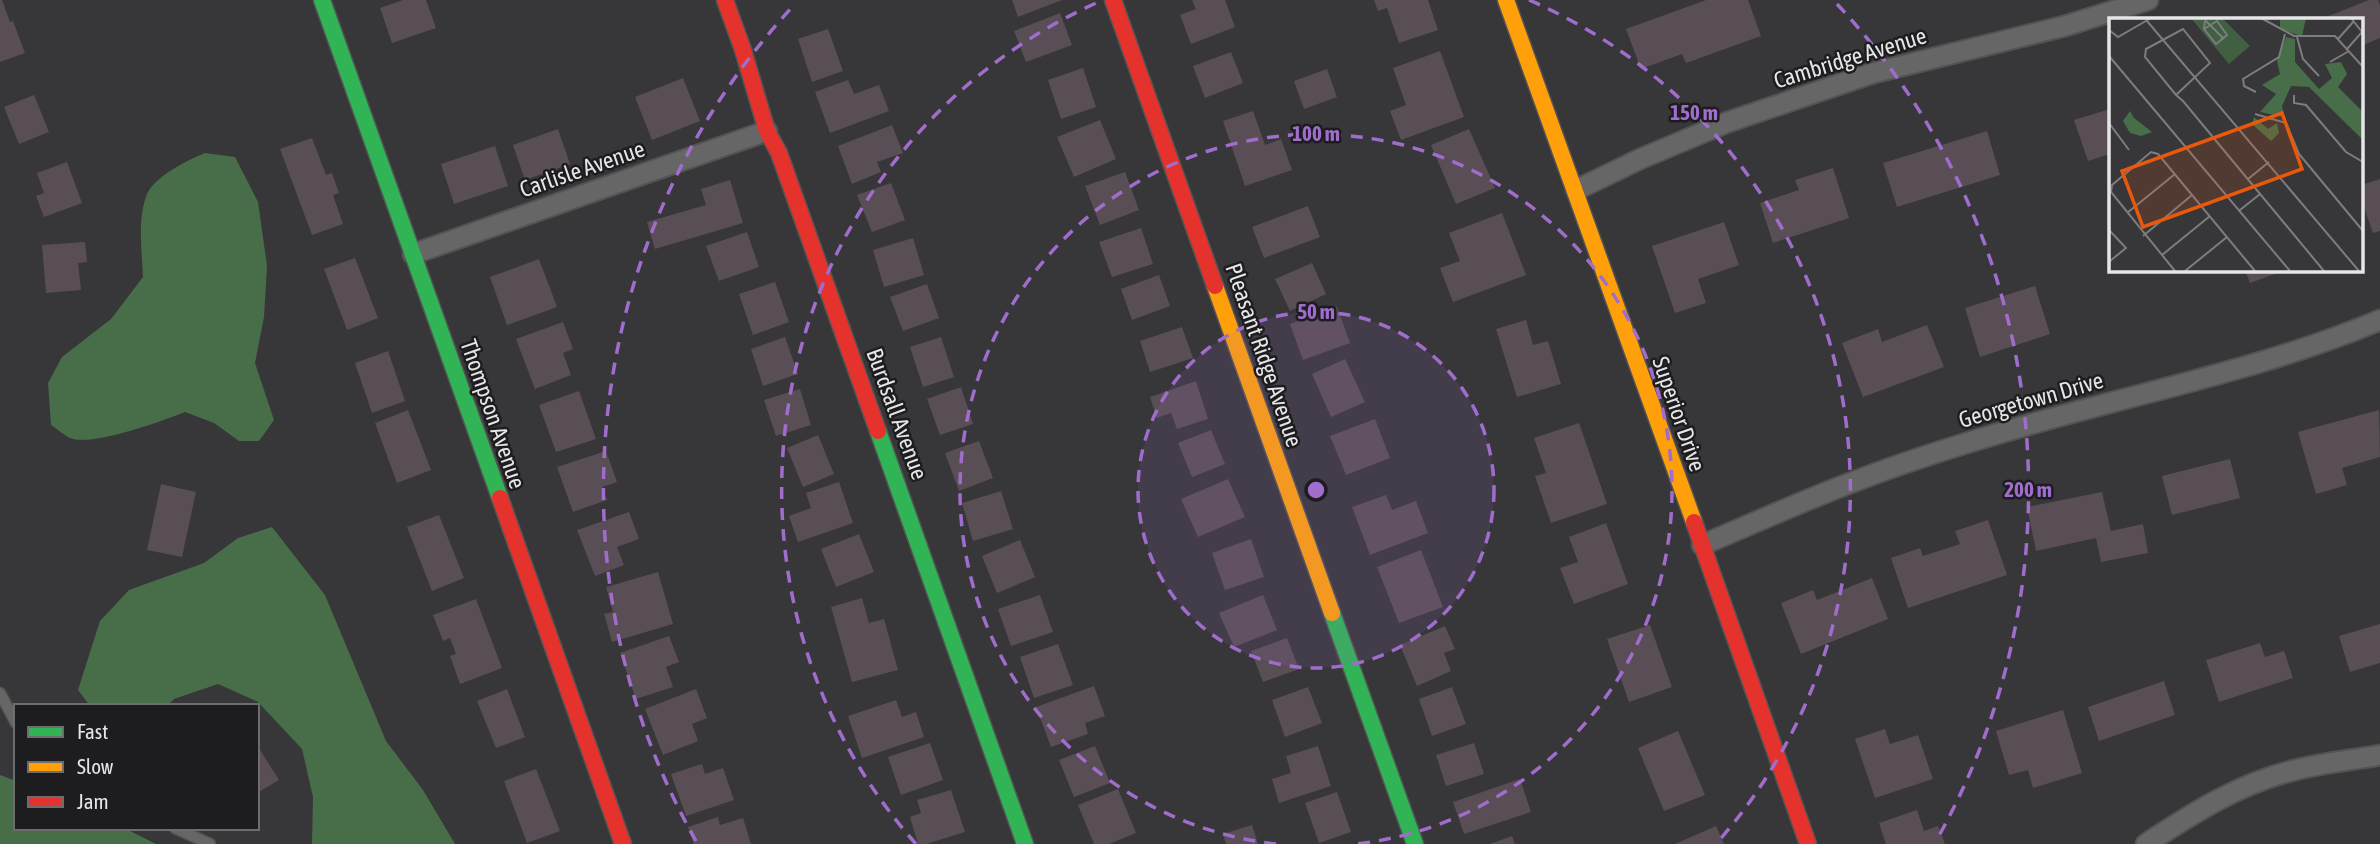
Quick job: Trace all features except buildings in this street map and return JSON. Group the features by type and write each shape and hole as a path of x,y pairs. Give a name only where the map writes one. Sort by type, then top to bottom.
{"street":[{"name":"Thompson Avenue","path":"322,0 622,844"},
{"name":"Burdsall Avenue","path":"725,0 767,131 779,153 1026,844"},
{"name":"Pleasant Ridge Avenue","path":"1113,0 1415,844"},
{"name":"Superior Drive","path":"1506,0 1808,844"},
{"name":"Cambridge Avenue","path":"1576,190 1728,121 1873,73 2065,26 2148,0"},
{"name":"Carlisle Avenue","path":"414,254 767,131"},
{"name":"Georgetown Drive","path":"1702,545 1852,482 1928,455 2035,422 2231,372 2380,320"},
{"path":"2146,844 2224,796 2259,781 2295,769 2380,755"}],"lane":[{"path":"0,693 14,719"},
{"path":"180,830 209,844"}],"green space":[{"path":"205,153 235,157 258,202 267,266 264,317 255,363 274,420 259,441 239,441 214,423 185,412 110,436 80,440 70,438 51,425 48,383 62,357 111,319 143,277 142,214 151,187 173,169"},
{"path":"272,527 325,595 386,741 423,790 455,844 312,844 313,797 302,749 258,702 218,684 174,699 169,704 88,704 78,690 100,621 129,590 204,563 238,538"},
{"path":"0,775 14,780 14,830 128,830 156,844 0,844"}],"traffic: fast":[{"path":"322,0 500,498"},
{"path":"878,431 1025,844"},
{"path":"1332,613 1415,844"}],"traffic: slow":[{"path":"1506,0 1694,522"},
{"path":"1215,286 1332,613"}],"traffic: jam":[{"path":"725,0 767,131 779,153 878,431"},
{"path":"1113,0 1215,286"},
{"path":"500,498 623,844"},
{"path":"1694,522 1808,844"}]}
